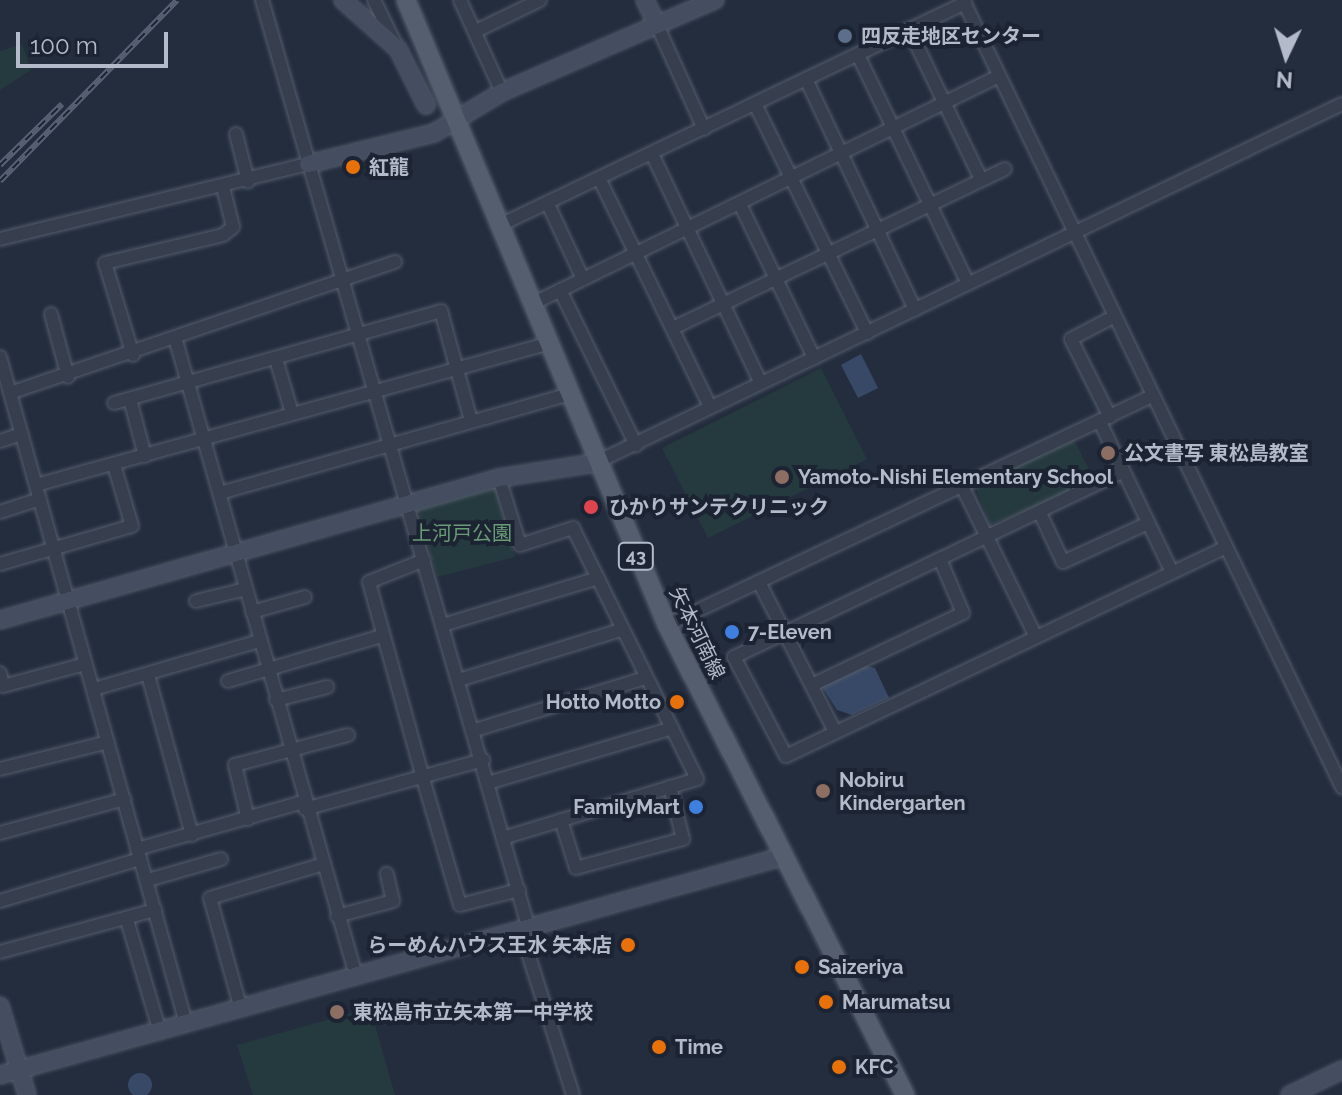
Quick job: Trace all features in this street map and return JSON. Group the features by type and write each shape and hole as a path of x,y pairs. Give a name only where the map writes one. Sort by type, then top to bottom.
{"main road":[{"name":"矢本河南線","path":"406,0 566,395 667,625 905,1095"}],"street":[{"path":"262,0 389,446 475,730 519,890 525,930 573,1095"},
{"path":"343,0 398,49"},
{"path":"374,0 426,105"},
{"path":"460,0 502,92"},
{"path":"476,31 540,0"},
{"path":"645,0 704,129"},
{"path":"0,239 248,181 434,133 502,92 715,0"},
{"path":"498,226 653,156 964,2 997,77 1342,787"},
{"path":"909,29 981,179"},
{"path":"858,55 968,284"},
{"path":"530,305 997,77"},
{"path":"806,79 915,310"},
{"path":"0,620 408,507 499,478 595,463 1342,104"},
{"path":"756,106 867,333"},
{"path":"236,134 248,181"},
{"path":"653,156 761,383"},
{"path":"673,328 1005,169"},
{"path":"599,178 710,407"},
{"path":"133,355 105,263 223,235 233,227 223,187"},
{"path":"548,204 583,279"},
{"path":"740,204 814,358"},
{"path":"10,393 176,341 395,262"},
{"path":"560,290 636,445"},
{"path":"114,403 441,311 471,421"},
{"path":"51,314 68,377"},
{"path":"1113,317 1071,339 1105,420 1122,472 1171,570"},
{"path":"176,341 320,865 356,976"},
{"path":"36,485 546,344"},
{"path":"0,357 51,550 94,689 186,1023"},
{"path":"276,359 292,413"},
{"path":"220,493 566,395"},
{"path":"667,625 1152,396"},
{"path":"130,399 145,456"},
{"path":"0,441 21,434"},
{"path":"0,564 132,526 114,465"},
{"path":"1122,472 734,657 786,756 1171,570 1226,547"},
{"path":"499,478 520,545 573,528 669,729 697,779 503,838"},
{"path":"961,484 1036,637"},
{"path":"0,512 40,499"},
{"path":"1040,513 1063,562 1148,523"},
{"path":"812,685 963,613 940,559"},
{"path":"424,560 369,582 422,775 460,905 519,890"},
{"path":"443,625 598,578"},
{"path":"759,582 835,732"},
{"path":"196,601 246,589"},
{"path":"252,612 305,597"},
{"path":"459,680 621,630"},
{"path":"228,681 382,636"},
{"path":"94,689 259,641"},
{"path":"0,673 3,686 85,664"},
{"path":"148,675 192,835"},
{"path":"475,730 645,678"},
{"path":"276,700 327,687"},
{"path":"488,783 669,729"},
{"path":"248,819 235,765 348,735"},
{"path":"0,769 108,742"},
{"path":"0,901 192,835 483,760"},
{"path":"561,820 576,868 683,839 670,787"},
{"path":"0,833 124,799"},
{"path":"0,1075 785,856"},
{"path":"148,880 221,859"},
{"path":"241,1009 210,898 320,865"},
{"path":"337,916 393,901 387,874"},
{"path":"0,952 155,910"},
{"path":"127,920 160,1032"},
{"path":"0,1006 27,1095"},
{"path":"1290,1095 1342,1070"}],"green space":[{"path":"22,44 31,70 0,90 0,51"},
{"path":"821,368 867,459 708,538 662,448"},
{"path":"1073,438 1095,481 990,525 975,485"},
{"name":"上河戸公園","path":"495,487 515,557 437,577 418,509"},
{"path":"370,1008 395,1095 253,1095 237,1045"}],"water":[{"path":"861,354 878,388 858,398 841,365"},
{"path":"866,666 875,668 889,698 852,715 837,710 821,685"},
{"path":"135,1073 145,1073 152,1080 152,1090 145,1097 135,1097 128,1090 128,1080"}],"railway":[{"path":"0,181 177,0"},
{"path":"0,165 62,104"}],"place":[{"name":"四反走地区センター","path":"845,36"},
{"name":"紅龍","path":"353,167"},
{"name":"公文書写 東松島教室","path":"1108,453"},
{"name":"Yamoto-Nishi Elementary School","path":"782,477"},
{"name":"ひかりサンテクリニック","path":"591,507"},
{"name":"7-Eleven","path":"732,632"},
{"name":"Hotto Motto","path":"677,702"},
{"name":"Nobiru Kindergarten","path":"823,791"},
{"name":"FamilyMart","path":"696,807"},
{"name":"らーめんハウス王水 矢本店","path":"628,945"},
{"name":"Saizeriya","path":"802,967"},
{"name":"Marumatsu","path":"826,1002"},
{"name":"東松島市立矢本第一中学校","path":"337,1012"},
{"name":"Time","path":"659,1047"},
{"name":"KFC","path":"839,1067"}]}
